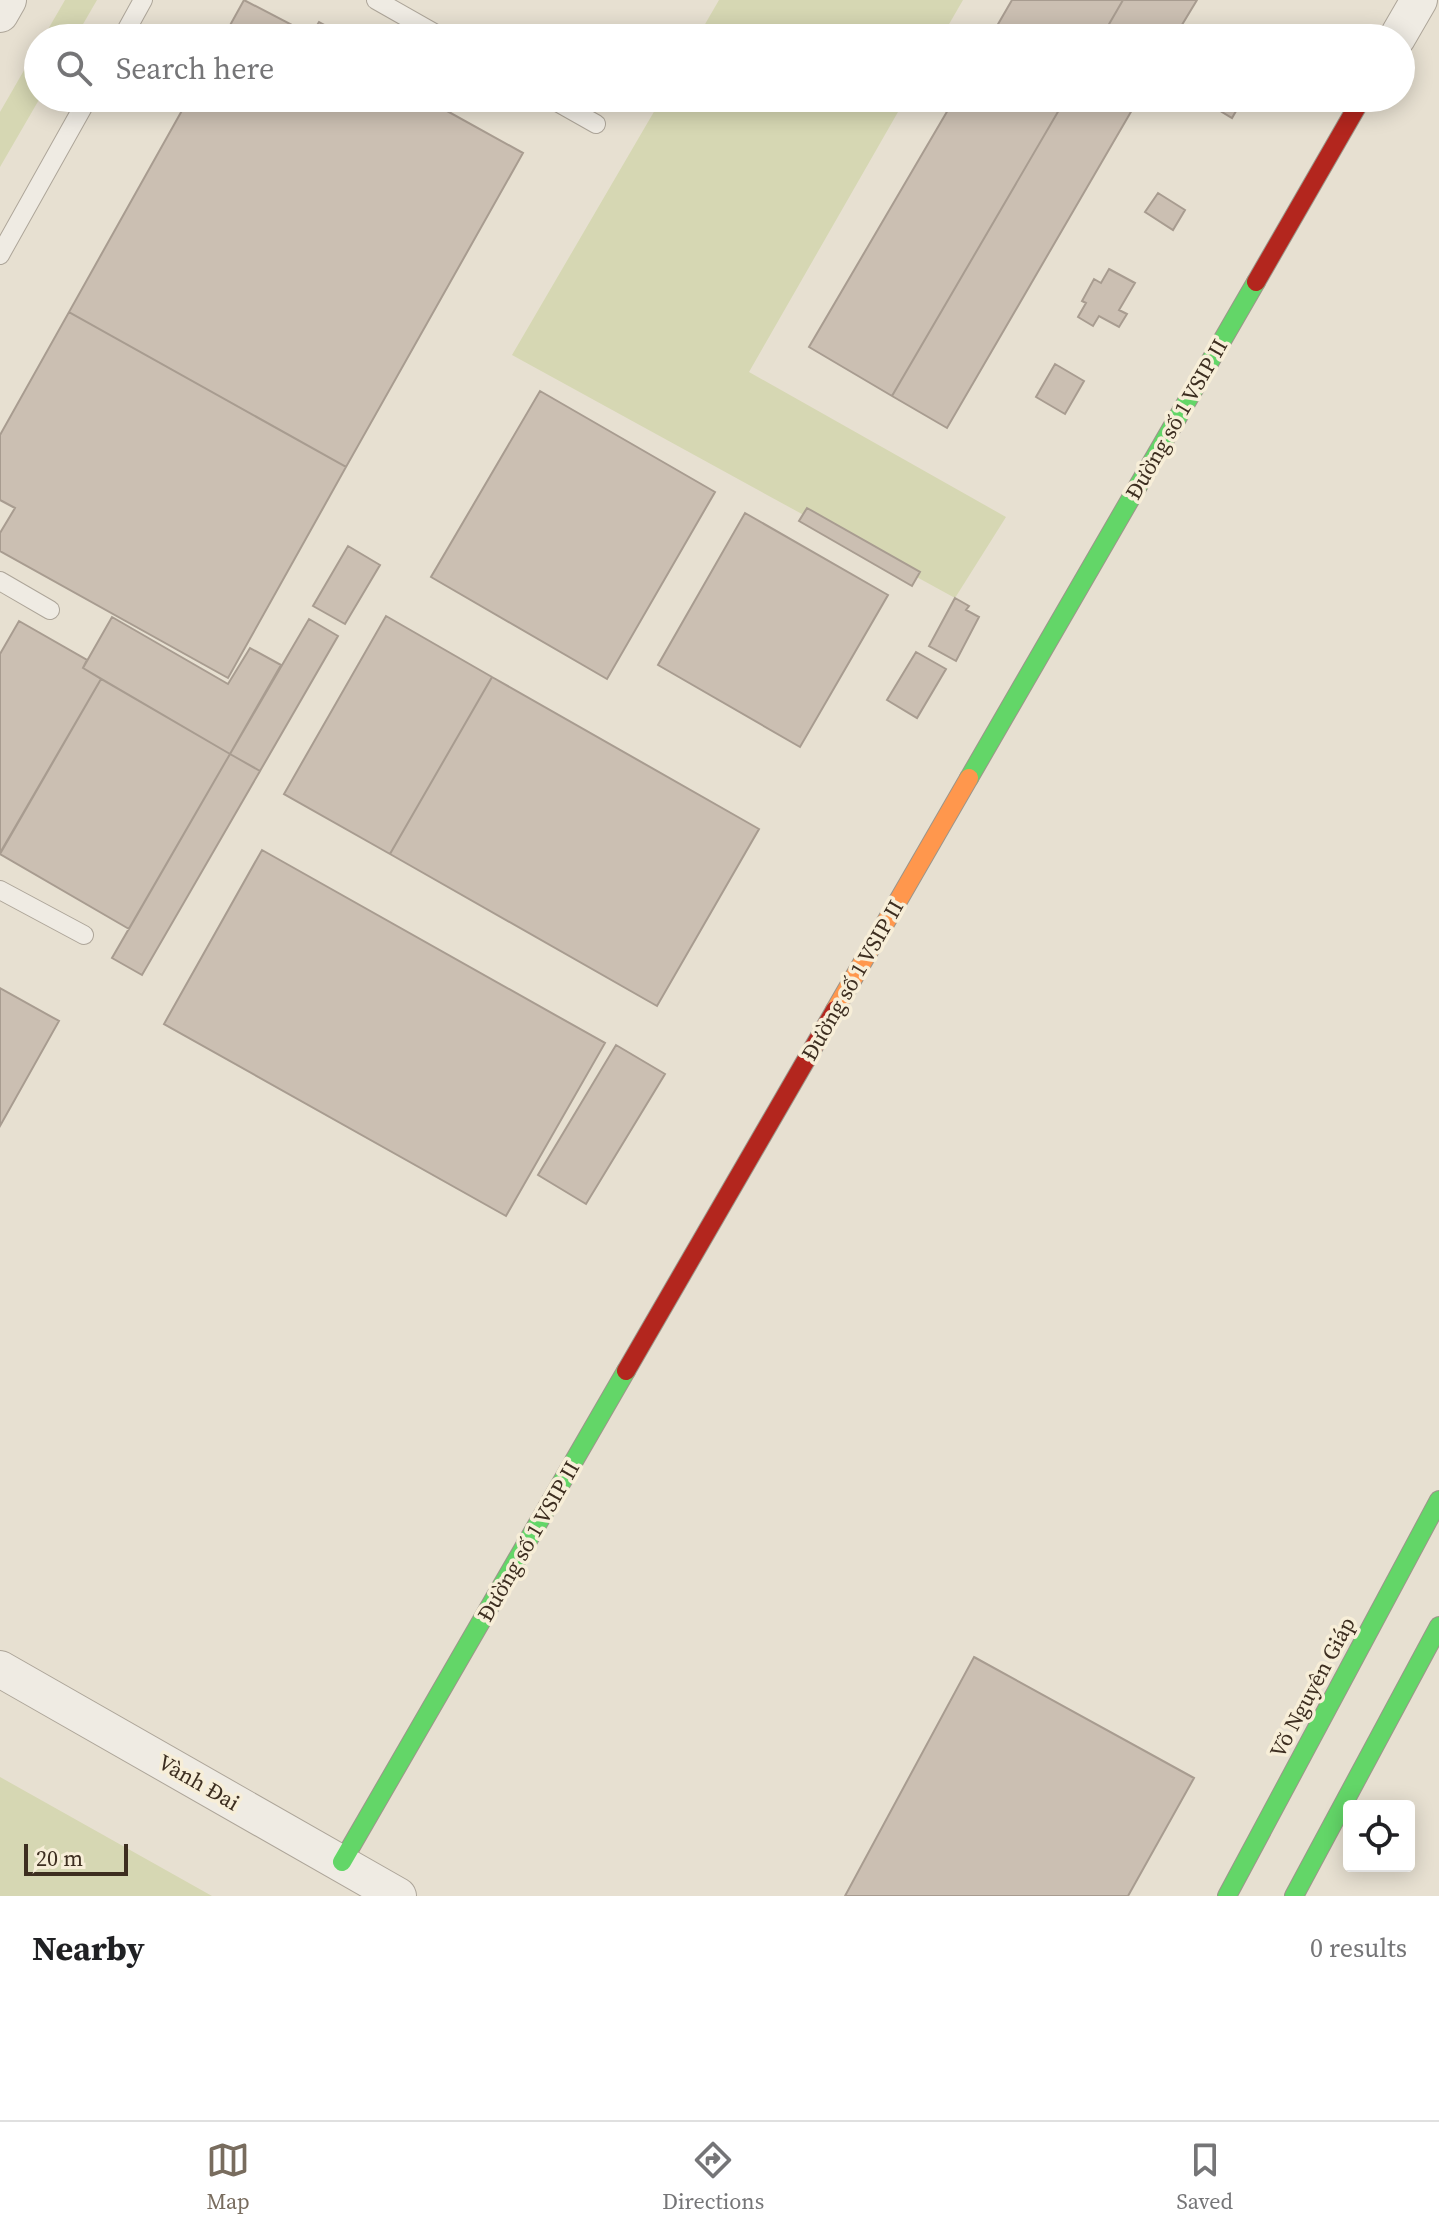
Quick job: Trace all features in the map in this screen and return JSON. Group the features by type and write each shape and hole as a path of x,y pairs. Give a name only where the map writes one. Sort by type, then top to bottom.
{"street":[{"path":"0,14 8,0"},
{"path":"1405,24 1419,0"},
{"name":"Đường số 1 VSIP II","path":"342,1862 1354,112"},
{"name":"Võ Nguyên Giáp","path":"1227,1896 1439,1500"},
{"path":"1294,1896 1439,1626"},
{"name":"Vành Đai","path":"0,1669 398,1896"}],"lane":[{"path":"130,24 143,0"},
{"path":"376,0 418,24"},
{"path":"0,255 80,112"},
{"path":"575,112 596,124"},
{"path":"0,581 50,610"},
{"path":"0,890 84,935"}],"green space":[{"path":"65,0 97,0 83,24 51,24"},
{"path":"719,0 963,0 949,24 705,24"},
{"path":"24,70 24,112 32,112 0,167 0,112"},
{"path":"654,112 898,112 749,372 1006,517 955,598 512,355"},
{"path":"0,1777 212,1896 0,1896"}],"building":[{"path":"244,0 290,24 231,24"},
{"path":"1012,0 1123,0 1109,24 998,24"},
{"path":"1123,0 1197,0 1182,24 1109,24"},
{"path":"181,112 449,112 523,153 346,467 69,312"},
{"path":"947,112 1058,112 892,396 809,347"},
{"path":"1058,112 1131,112 947,428 892,396"},
{"path":"1222,112 1235,112 1232,118"},
{"path":"1158,193 1185,210 1173,230 1145,212"},
{"path":"1109,269 1135,283 1119,310 1127,314 1119,327 1099,316 1093,326 1078,317 1086,303 1082,301 1094,279 1101,283"},
{"path":"69,312 346,467 228,678 0,551 0,533 15,508 0,500 0,435"},
{"path":"1055,364 1084,381 1065,414 1036,397"},
{"path":"540,391 715,492 607,679 431,577"},
{"path":"807,508 920,572 912,586 799,521"},
{"path":"745,513 888,595 800,747 658,665"},
{"path":"348,546 380,565 345,624 313,606"},
{"path":"955,598 969,606 966,610 979,617 956,661 929,646"},
{"path":"386,616 492,677 390,854 284,794"},
{"path":"112,617 228,684 250,648 281,665 230,754 83,668"},
{"path":"309,619 338,636 260,771 230,754"},
{"path":"19,621 87,660 83,668 101,679 0,853 0,654"},
{"path":"916,652 946,669 917,718 887,700"},
{"path":"492,677 759,829 657,1006 390,854"},
{"path":"101,679 230,754 129,929 0,854"},
{"path":"230,754 260,771 142,975 112,958"},
{"path":"262,850 605,1043 506,1216 164,1024"},
{"path":"0,988 59,1021 0,1126"},
{"path":"616,1045 665,1074 586,1204 538,1175"},
{"path":"974,1657 1194,1778 1128,1896 845,1896"}],"traffic: fast":[{"path":"969,778 1256,282"},
{"path":"342,1862 626,1371"},
{"path":"1227,1896 1439,1500"},
{"path":"1294,1896 1439,1626"}],"traffic: slow":[{"path":"835,1010 969,778"}],"traffic: jam":[{"path":"1256,282 1354,112"},
{"path":"626,1371 835,1010"}]}
